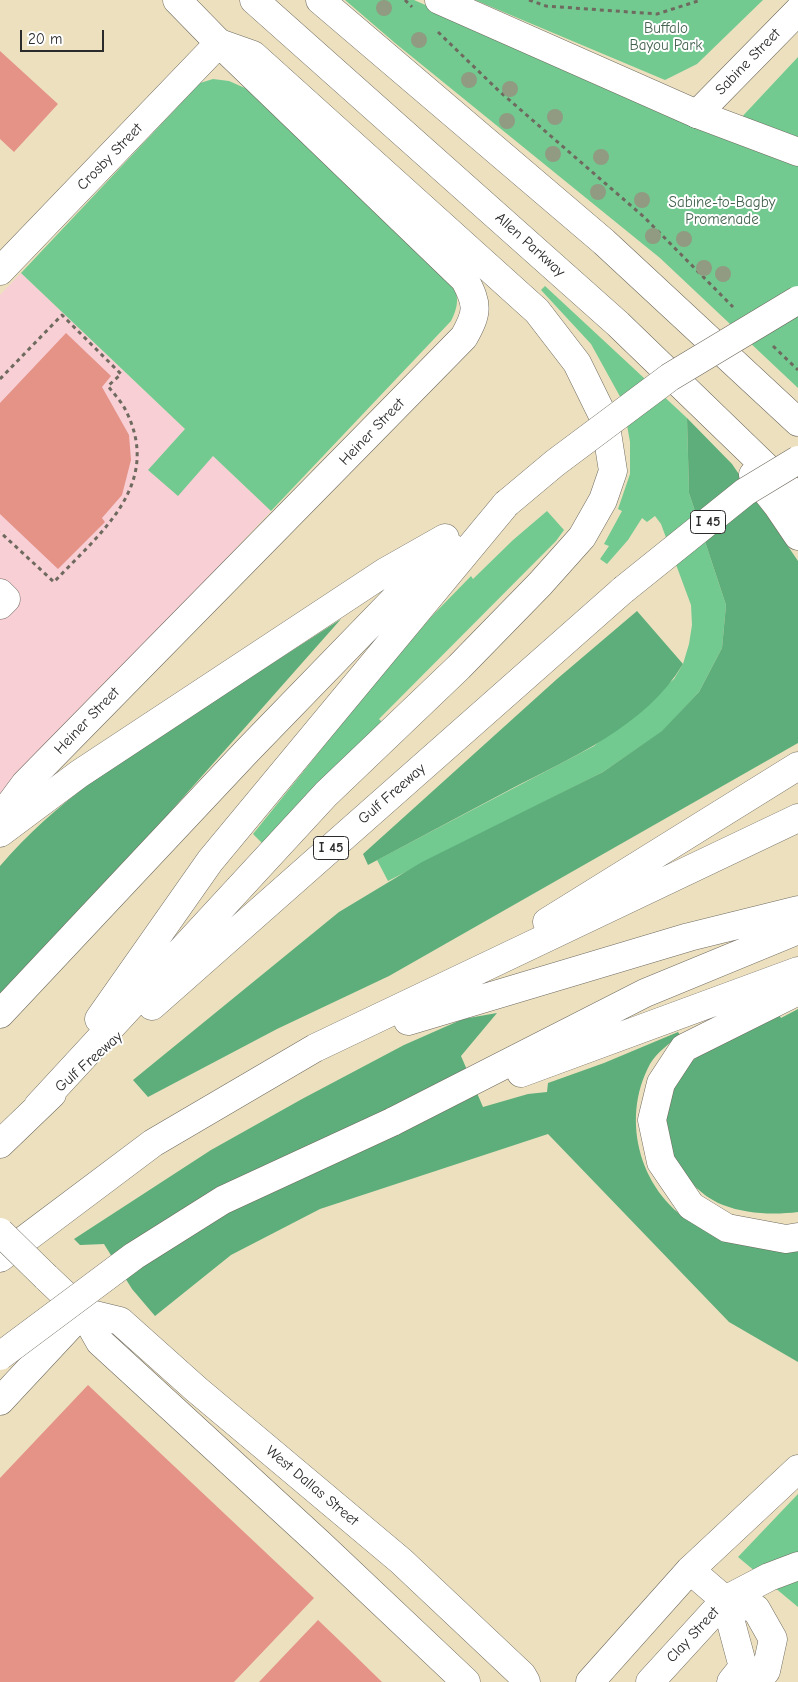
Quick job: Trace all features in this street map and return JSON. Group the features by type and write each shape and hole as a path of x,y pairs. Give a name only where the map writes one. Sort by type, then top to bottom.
{"main road":[{"name":"Heiner Street","path":"0,818 25,784 359,446 464,336 473,321 475,299 465,280 219,43 177,0"},
{"name":"Allen Parkway","path":"254,0 618,324 798,498"},
{"path":"320,0 604,242 798,422"},
{"path":"439,0 697,114 798,152"},
{"name":"Sabine Street","path":"697,114 798,11"},
{"name":"Crosby Street","path":"0,271 219,43"},
{"path":"38,1106 326,794 459,667 540,584 582,537 603,500 613,471 605,420 577,363 537,311 369,157 253,55 219,43"},
{"path":"0,1014 247,751 412,581 556,463 670,377 798,300"},
{"path":"663,366 777,504 798,536"},
{"name":"Gulf Freeway","path":"0,1144 38,1106 623,590 745,492 798,460"},
{"path":"38,1106 210,861 506,504"},
{"path":"0,833 79,774 385,572 506,504"},
{"path":"0,593 6,599 0,605"},
{"path":"429,996 798,766"},
{"path":"0,1258 153,1143 315,1048 429,996 798,818"},
{"path":"315,1048 679,940 798,910"},
{"path":"504,1072 645,993 798,930"},
{"path":"0,1356 134,1256 223,1200 504,1072 798,971"},
{"path":"798,991 684,1048 661,1083 652,1120 661,1162 691,1206 727,1228 786,1239 798,1237"},
{"path":"0,1232 83,1312 100,1342 303,1528 466,1682"},
{"path":"0,1401 83,1312"},
{"name":"West Dallas Street","path":"83,1312 120,1321 401,1562 522,1675 526,1682"},
{"path":"590,1682 690,1570 798,1469"},
{"path":"303,1528 328,1500"},
{"path":"725,1600 769,1577 798,1566"},
{"name":"Clay Street","path":"650,1682 725,1600 690,1570"},
{"path":"725,1600 743,1667 731,1682"},
{"path":"725,1600 756,1609 773,1639 766,1671 756,1682"}],"path":[{"path":"404,0 414,8"},
{"path":"529,0 546,6 658,14 700,0"},
{"path":"543,0 546,6"},
{"path":"435,29 499,91 644,217 736,311"},
{"path":"0,379 62,315 121,374 108,386 126,409 137,436 139,464 130,493 106,527 54,582 0,532"},
{"path":"770,344 798,370"}],"shaded area":[{"path":"21,273 271,511 0,798 0,295"}],"green space":[{"name":"Sabine-to-Bagby Promenade","path":"345,0 414,0 724,136 798,57 798,388 660,258 395,43"},
{"name":"Buffalo Bayou Park","path":"475,0 763,0 697,64 665,80"},
{"path":"213,79 229,81 247,89 435,265 452,284 457,297 455,312 451,321 271,511 213,456 178,496 148,470 185,429 21,273 200,83"},
{"path":"545,286 687,418 689,493 726,605 722,648 699,692 663,731 603,772 388,881 377,860 594,746 674,679 683,664 689,644 692,625 691,605 661,524 655,516 647,522 642,518 628,540 607,564 600,559 609,546 604,544 622,511 618,509 630,474 630,442 623,402 591,344 541,290"},
{"path":"687,418 732,464 798,561 798,743 389,976 277,1029 148,1097 133,1080 339,912 422,862 603,772 662,731 699,692 722,648 726,605 689,493"},
{"path":"547,511 564,530 556,541 379,719 382,722 262,843 253,834 361,700 432,616 471,576 473,579 513,540"},
{"path":"637,611 683,664 649,706 628,723 582,752 368,865 363,854 557,679"},
{"path":"341,619 18,984 0,1017 0,866 44,821 92,781 169,728"},
{"path":"798,1009 798,1212 760,1213 723,1205 705,1195 691,1182 679,1166 671,1148 667,1129 667,1109 672,1090 682,1072 690,1063 713,1046 778,1013 781,1018"},
{"path":"497,1013 461,1056 483,1107 528,1094 547,1092 548,1083 604,1063 678,1032 680,1035 664,1048 650,1064 641,1086 636,1109 641,1155 650,1177 662,1196 678,1213 698,1226 710,1232 734,1239 798,1245 798,1362 729,1322 548,1134 320,1209 231,1255 155,1316 132,1289 104,1244 80,1245 74,1239 211,1150 302,1099 404,1045 463,1019"},
{"path":"798,1494 798,1607 738,1557"}],"building":[{"path":"0,51 58,104 14,152 0,139"},
{"path":"66,333 111,376 102,387 129,435 131,460 122,495 102,518 105,522 58,569 0,514 0,403"},
{"path":"88,1385 314,1598 234,1682 0,1682 0,1478"},
{"path":"318,1620 342,1643 382,1682 259,1682"}]}
